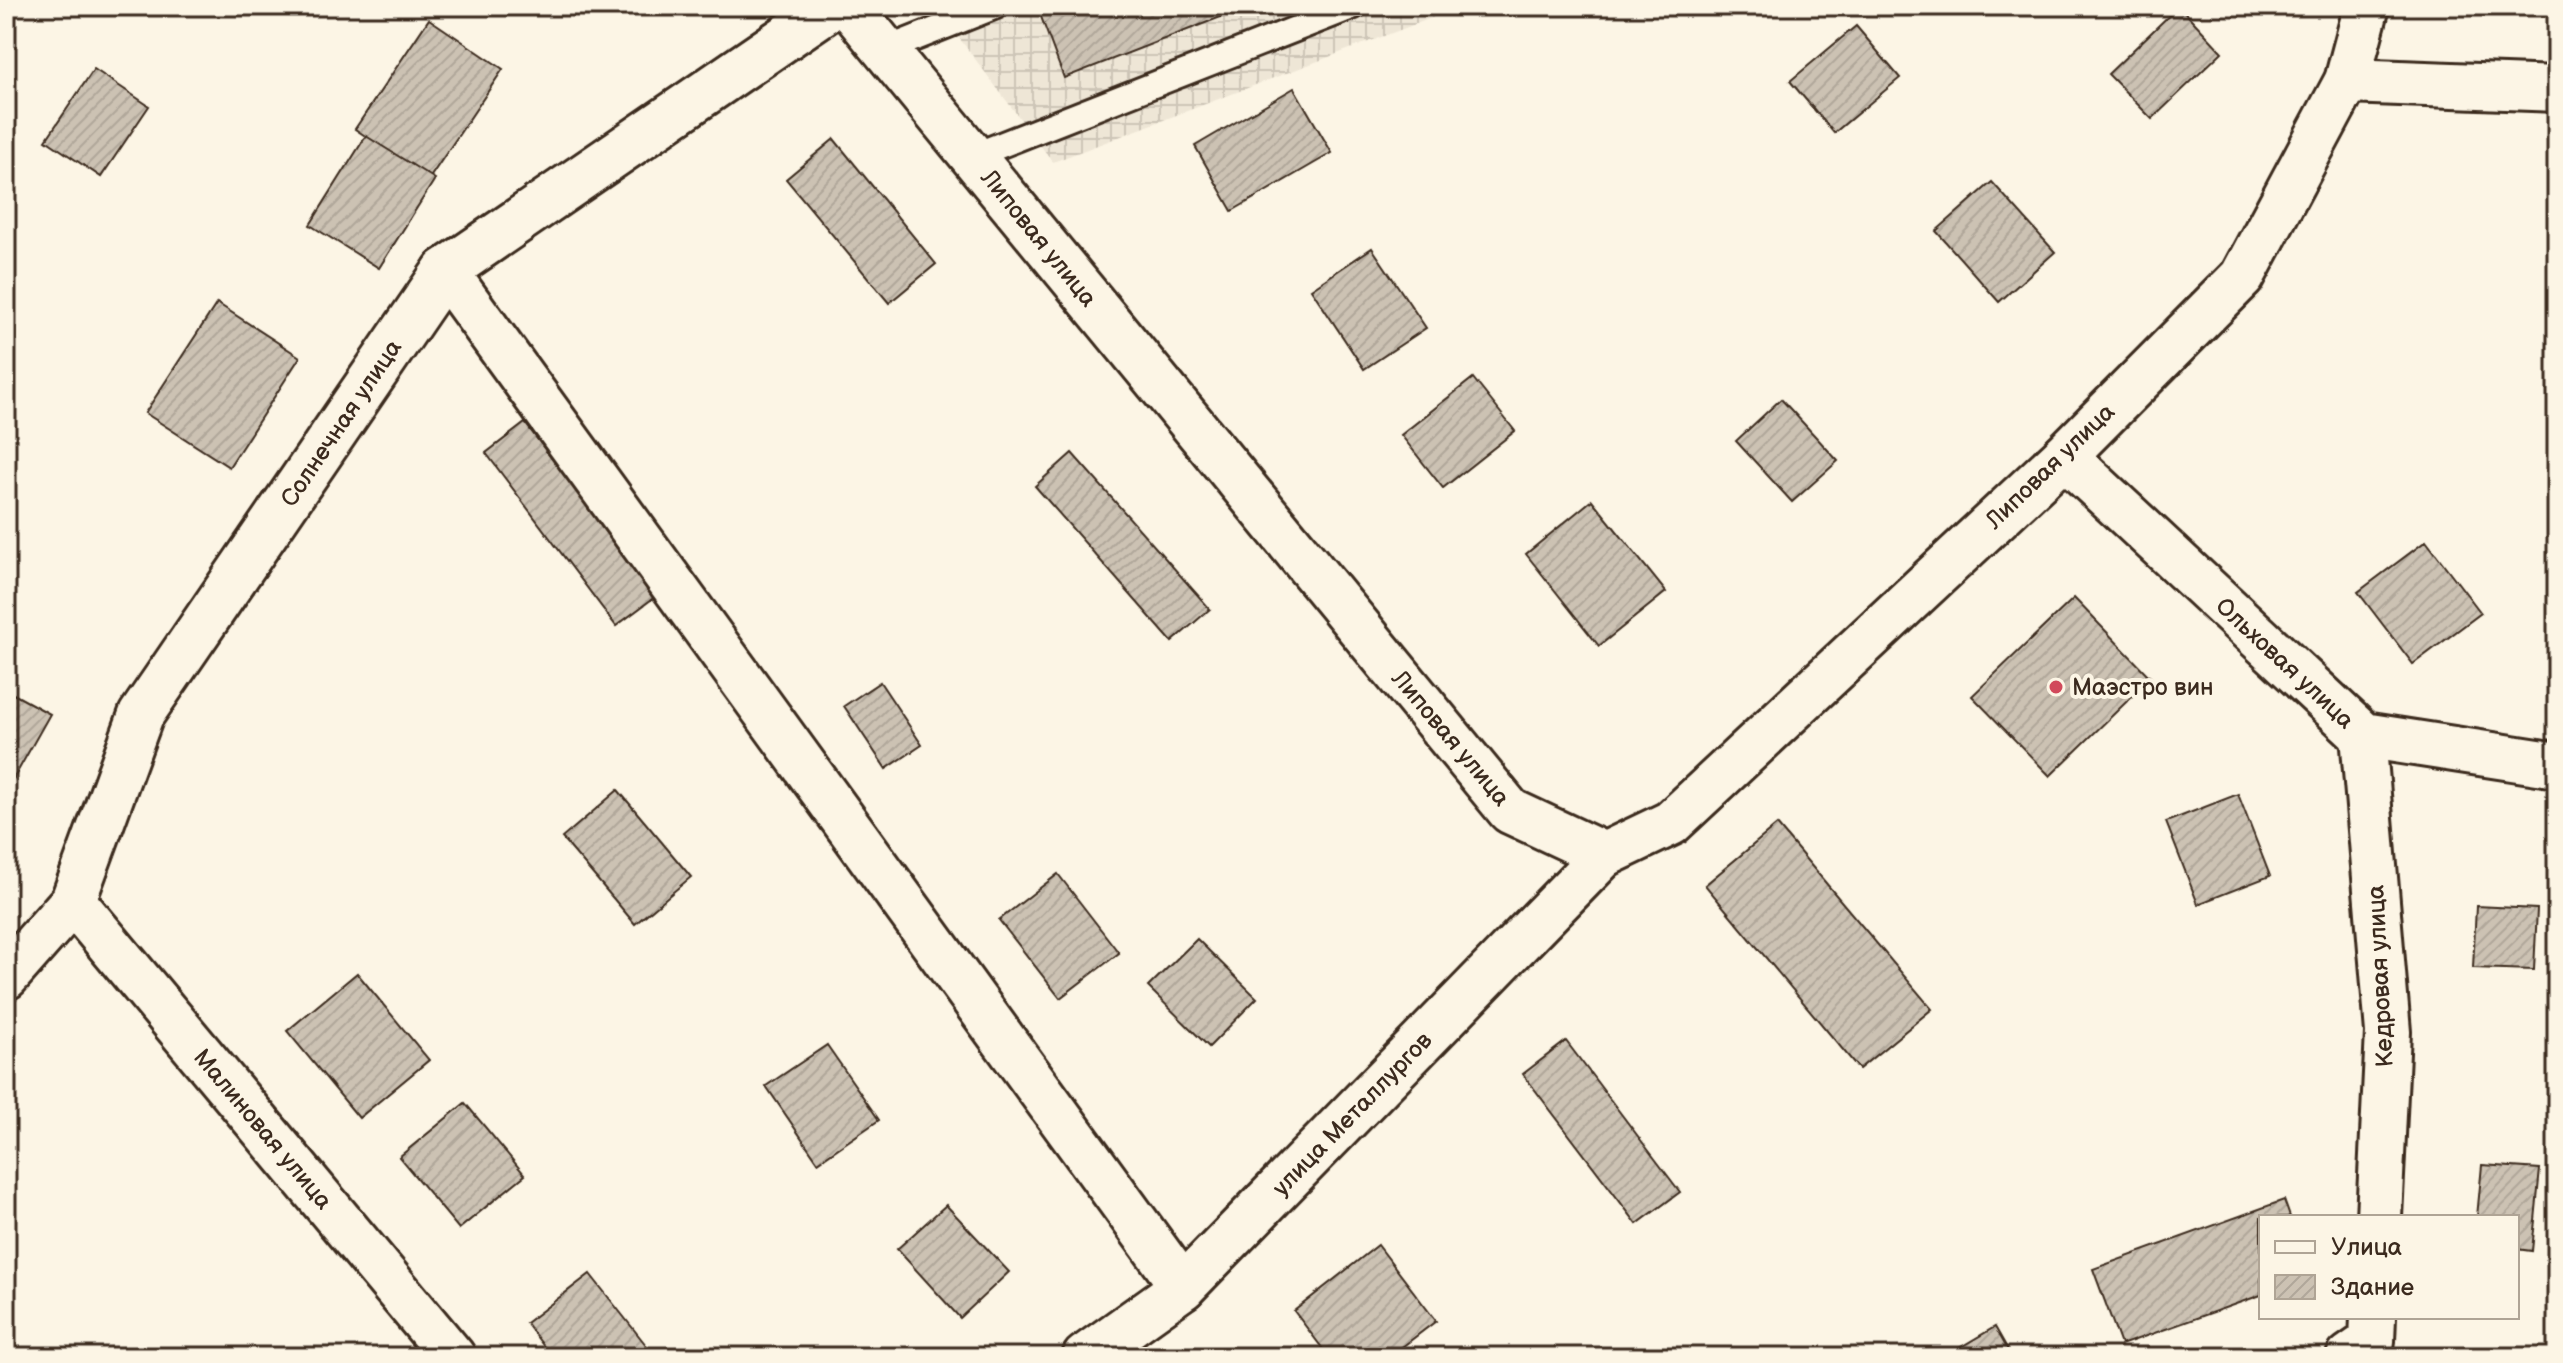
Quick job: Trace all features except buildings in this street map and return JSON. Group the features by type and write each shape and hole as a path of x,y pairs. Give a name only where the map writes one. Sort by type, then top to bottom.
{"street":[{"name":"Солнечная улица","path":"6,977 73,901 141,715 445,271 832,6"},
{"name":"Липовая улица","path":"849,6 1510,811 1604,855 1671,823 2064,456 2242,277 2347,81 2367,6"},
{"path":"2347,81 2557,89"},
{"path":"445,271 1183,1287"},
{"name":"Ольховая улица","path":"2064,456 2363,735 2557,765"},
{"name":"Кедровая улица","path":"2363,735 2388,1032 2379,1215"},
{"name":"улица Металлургов","path":"1085,1357 1183,1287 1604,855"},
{"name":"Малиновая улица","path":"73,901 453,1357"}],"lane":[{"path":"885,50 996,6"},
{"path":"973,156 1354,6"}],"shaded area":[{"path":"935,6 1463,6 1053,162"}],"place":[{"name":"Маэстро вин","path":"2056,687"}]}
